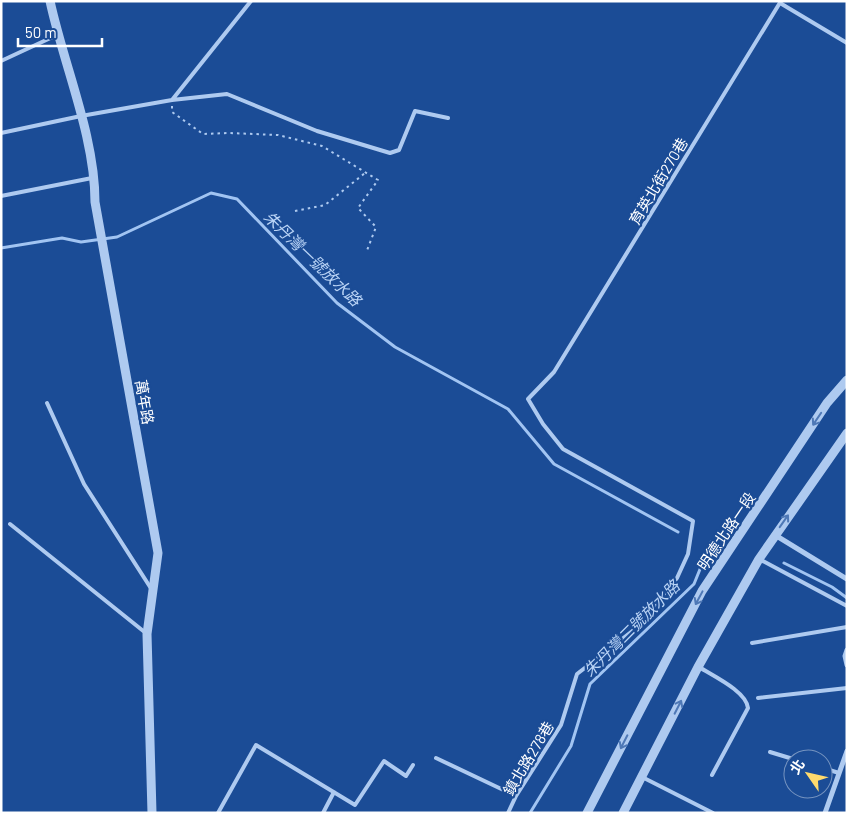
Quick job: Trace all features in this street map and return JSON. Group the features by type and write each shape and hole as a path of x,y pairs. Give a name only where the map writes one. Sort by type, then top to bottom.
{"street":[{"name":"萬年路","path":"50,1 57,35 95,177 95,202 158,553 147,634 152,813"},
{"name":"明德北路一段","path":"587,813 702,591 827,402 847,380"},
{"path":"623,813 698,666 759,559 847,433"},
{"path":"774,535 847,579"},
{"path":"847,650 845,656 847,665"},
{"path":"825,813 847,752"}],"lane":[{"path":"172,100 251,1"},
{"path":"780,2 847,43"},
{"name":"育英北街270巷","path":"692,521 563,449 543,424 528,399 554,372 780,2"},
{"path":"1,61 57,35"},
{"path":"1,133 80,116 172,100 227,94 317,131 390,154 399,150 415,111 448,118"},
{"path":"1,196 95,177"},
{"path":"47,403 84,484 153,592"},
{"name":"鎮北路278巷","path":"508,813 516,796 561,725 577,674 635,629 676,578 688,554 692,521"},
{"path":"10,524 147,634"},
{"path":"759,559 847,606"},
{"path":"752,643 847,627"},
{"path":"698,666 742,694 748,708 712,775"},
{"path":"758,698 847,688"},
{"path":"218,813 256,745 355,805 384,761 406,776 413,765"},
{"path":"770,752 783,756"},
{"path":"436,758 516,796"},
{"path":"833,771 839,773"},
{"path":"642,777 713,813"},
{"path":"323,813 334,792"}],"path":[{"path":"172,100 172,112 203,134 229,132 278,135 322,146 378,180 358,208 376,228 366,253"},
{"path":"295,211 325,205 365,172"}],"waterway":[{"name":"朱丹灣一號放水路","path":"1,248 62,238 81,242 117,237 211,193 237,199 337,303 395,347 508,409 554,464 678,532"},
{"name":"朱丹灣二號放水路","path":"530,813 571,746 590,684 694,584 711,542"},
{"path":"784,563 832,587 847,598"}]}
